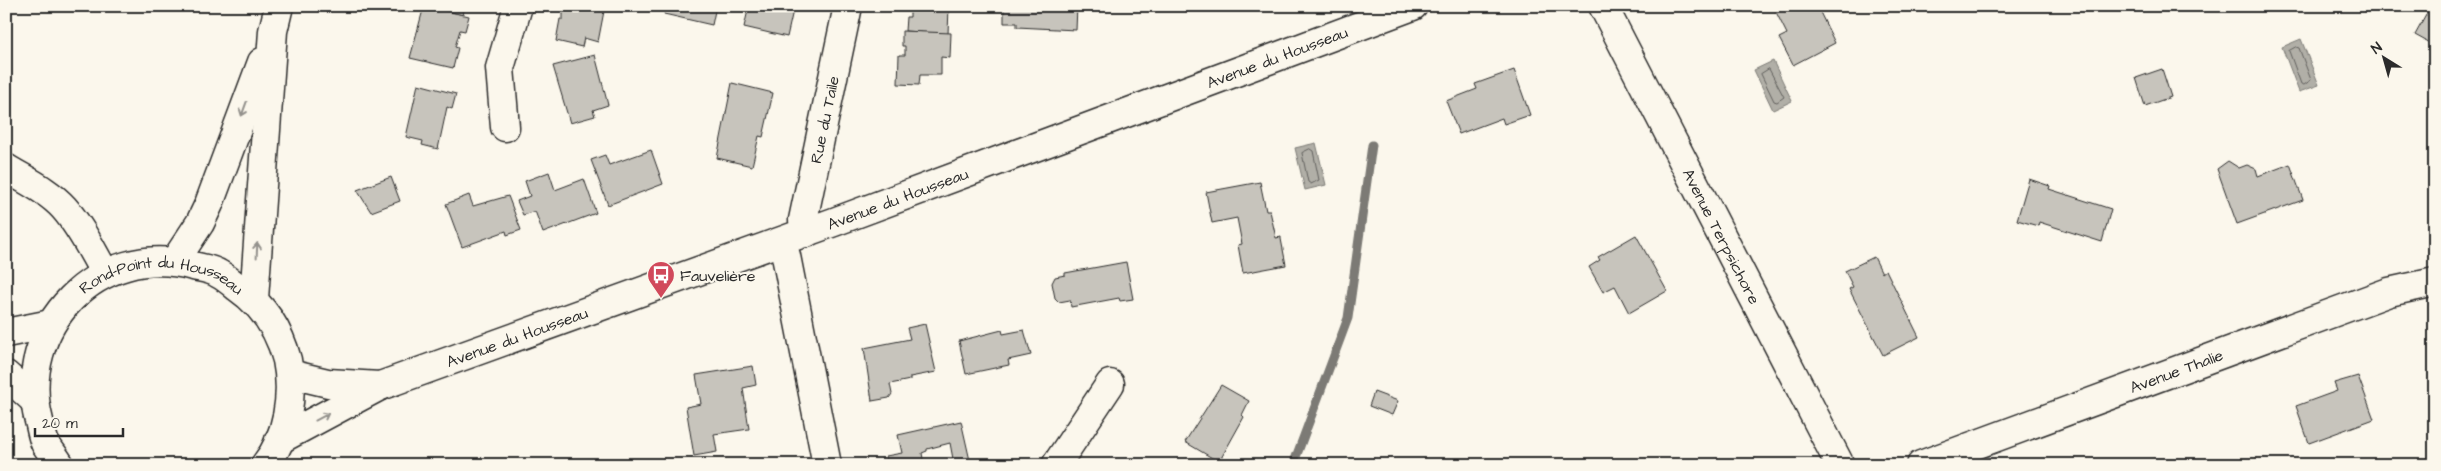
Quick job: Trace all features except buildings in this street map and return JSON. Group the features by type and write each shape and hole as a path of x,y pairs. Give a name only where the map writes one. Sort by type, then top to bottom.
{"street":[{"path":"505,127 500,68 518,6"},
{"name":"Rue du Taile","path":"806,233 803,220 848,6"},
{"name":"Avenue du Housseau","path":"280,440 380,386 806,233 1413,6"},
{"name":"Avenue Terpsichore","path":"1603,6 1840,465"},
{"path":"175,261 200,223 209,204 276,18"},
{"path":"254,299 276,18"},
{"path":"6,168 49,194 63,207 80,230 105,274"},
{"path":"781,242 786,256 827,465"},
{"name":"Rond-Point du Housseau","path":"60,465 45,443 34,400 36,361 50,324 65,304 84,287 105,274 139,262 175,261 218,273 254,299 271,319 283,345 290,374 289,408 280,440 265,465"},
{"name":"Avenue Thalie","path":"1921,465 2390,292 2435,282"},
{"path":"6,333 50,324"},
{"name":"Avenue du Housseau","path":"290,374 328,383 380,386"},
{"path":"6,375 34,400"},
{"path":"1056,465 1110,384"}],"water":[{"path":"2301,39 2319,85 2299,92 2282,47"},
{"path":"1773,61 1792,101 1773,110 1754,70"},
{"path":"1316,143 1326,185 1305,190 1295,148"}],"waterway":[{"path":"1293,465 1348,318 1372,145"}],"place":[{"name":"Fauvelière","path":"661,299"}]}
